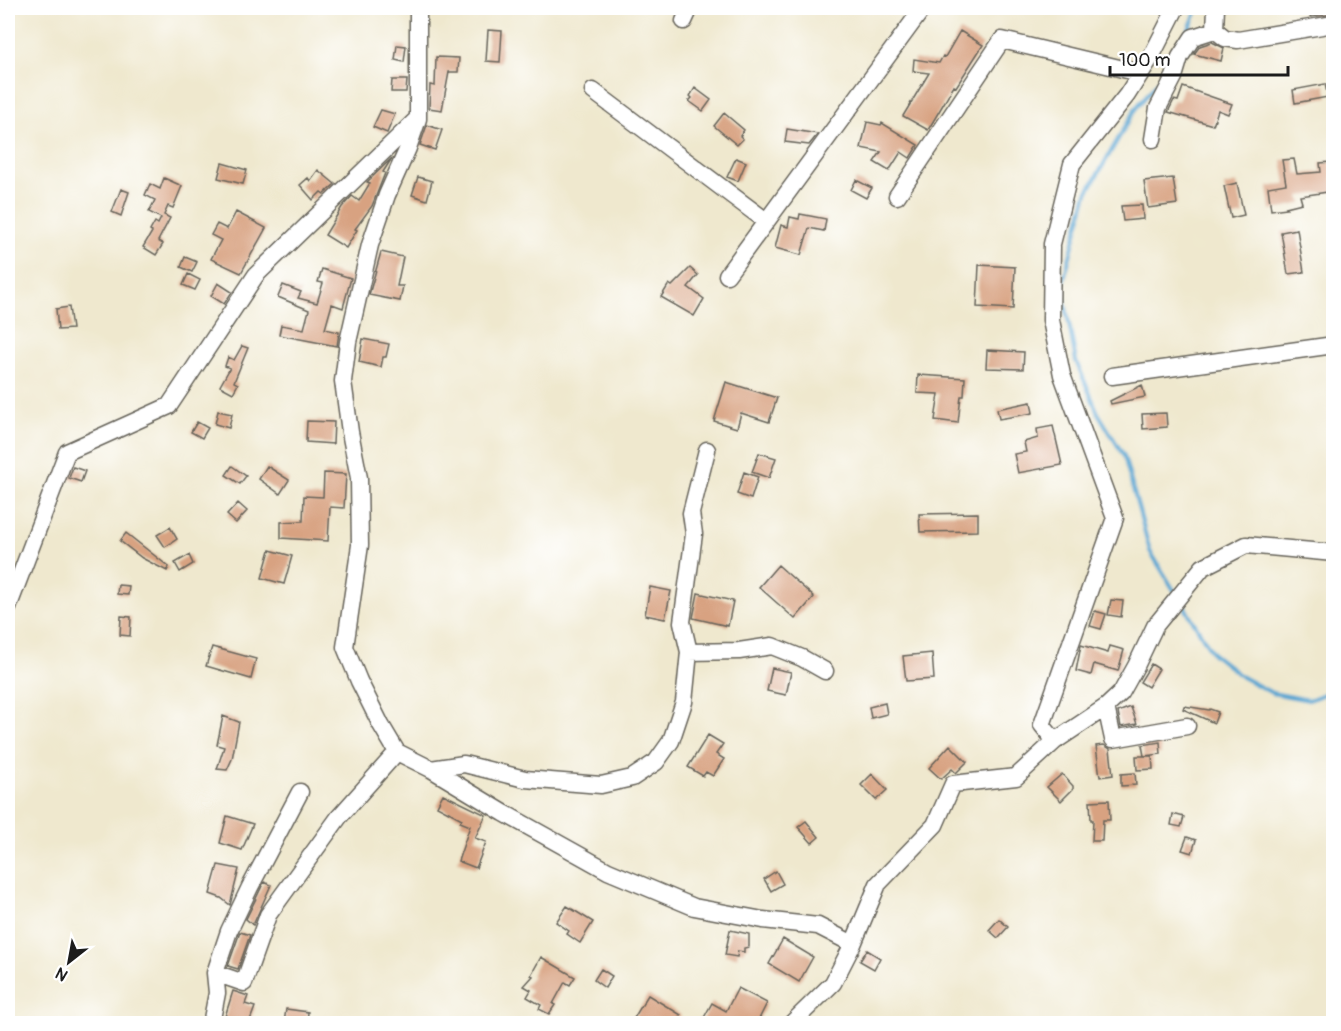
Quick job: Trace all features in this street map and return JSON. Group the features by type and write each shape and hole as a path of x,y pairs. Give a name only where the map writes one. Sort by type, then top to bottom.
{"street":[{"path":"418,8 418,119 387,195 370,245 348,342 344,381 350,432 359,478 360,545 345,647 377,716 398,752 608,871 694,907 763,920 818,926 853,944"},
{"path":"727,275 923,8"},
{"path":"1055,741 1042,725 1115,518 1062,375 1051,320 1052,244 1072,164 1127,94 1176,8"},
{"path":"1215,30 1216,8"},
{"path":"1215,30 1225,38 1238,40 1334,24"},
{"path":"1153,139 1158,108 1174,77 1180,57 1193,37 1215,30"},
{"path":"897,196 1002,40 1140,73"},
{"path":"593,91 766,221"},
{"path":"8,608 67,452 169,406 255,276 418,119"},
{"path":"1112,376 1334,345"},
{"path":"431,769 464,764 525,779 601,785 632,778 656,762 671,741 684,702 689,652 682,622 694,534 691,513 707,450"},
{"path":"791,1023 833,983 853,944 878,884 935,825 953,784 1016,777 1055,741 1121,693 1155,626 1203,567 1246,545 1334,553"},
{"path":"689,652 739,651 772,646 825,670"},
{"path":"1106,706 1113,739 1187,726"},
{"path":"215,973 244,983 268,915 339,817 398,752"},
{"path":"211,1023 217,993 215,973 229,932 300,792"}],"building":[{"path":"1309,8 1334,8 1334,14 1310,17"},
{"path":"488,30 502,31 500,62 486,61"},
{"path":"960,31 983,45 956,87 954,86 928,130 903,116 929,73 913,71 914,59 939,63"},
{"path":"1212,42 1224,48 1221,61 1194,54 1200,46"},
{"path":"397,45 406,46 404,62 395,60"},
{"path":"436,57 459,58 458,72 449,72 442,110 429,108 430,85 435,86"},
{"path":"392,80 407,80 406,92 391,92"},
{"path":"1325,84 1328,97 1295,103 1293,90"},
{"path":"1183,87 1232,104 1228,114 1218,110 1213,125 1168,112 1174,100 1178,101"},
{"path":"695,88 711,100 703,111 689,101"},
{"path":"381,110 395,114 387,133 373,127"},
{"path":"724,113 744,130 740,136 743,139 737,145 714,126"},
{"path":"867,122 881,125 882,123 918,145 910,158 901,152 889,171 874,162 881,152 861,148"},
{"path":"427,125 442,130 435,150 420,145"},
{"path":"787,129 818,134 809,145 785,142"},
{"path":"392,158 383,172 385,173 372,206 355,229 357,230 346,248 325,235 342,207 352,196 359,201 370,183 367,182"},
{"path":"736,158 746,162 738,181 727,177"},
{"path":"1294,159 1297,174 1321,172 1320,163 1331,162 1334,191 1300,196 1302,203 1271,210 1268,187 1286,184 1282,160"},
{"path":"222,163 247,170 243,184 218,178"},
{"path":"318,170 335,184 313,200 300,185 308,178 310,181"},
{"path":"418,177 432,181 427,200 412,195"},
{"path":"164,178 182,186 173,208 168,206 164,215 170,218 158,241 163,244 156,255 143,247 155,222 158,224 161,218 149,212 155,200 145,195 150,184 160,189"},
{"path":"1173,178 1177,204 1148,208 1144,181"},
{"path":"856,180 872,188 866,198 851,190"},
{"path":"1237,183 1244,215 1231,218 1224,186"},
{"path":"121,189 129,192 121,216 112,212"},
{"path":"1142,205 1143,219 1123,221 1121,206"},
{"path":"236,212 266,228 241,273 211,259 221,240 211,235 217,224 227,229"},
{"path":"800,214 826,219 824,231 809,228 801,255 775,248 781,225 788,227 790,217 799,219"},
{"path":"1297,229 1304,272 1288,274 1281,232"},
{"path":"381,252 403,257 397,286 403,286 400,301 369,295"},
{"path":"185,257 197,262 192,272 181,267"},
{"path":"979,265 1015,267 1013,309 977,307"},
{"path":"690,268 698,275 688,287 704,299 694,316 661,297 669,284 672,286"},
{"path":"322,269 351,278 343,308 332,304 325,329 339,332 337,346 279,335 281,325 304,329 309,310 278,297 283,285 301,292 298,298 317,303 323,283 318,282"},
{"path":"188,274 200,280 195,290 183,285"},
{"path":"218,283 232,292 224,304 211,296"},
{"path":"69,307 72,329 58,330 56,309"},
{"path":"363,339 389,344 381,367 359,362"},
{"path":"242,346 248,348 234,382 238,384 233,393 220,386 230,368 225,366 228,357 234,360"},
{"path":"987,350 1024,352 1023,369 986,368"},
{"path":"918,375 965,378 958,423 935,420 939,394 917,393"},
{"path":"726,382 777,398 769,422 741,413 737,428 714,421"},
{"path":"1142,385 1145,397 1111,404 1110,401"},
{"path":"1031,402 1033,413 999,419 997,409"},
{"path":"218,411 232,414 229,428 215,424"},
{"path":"1166,413 1167,427 1143,429 1142,414"},
{"path":"307,421 334,422 333,444 306,442"},
{"path":"197,422 208,428 202,438 191,432"},
{"path":"1053,426 1062,465 1018,473 1014,454 1026,452 1024,442 1038,438 1037,429"},
{"path":"759,453 776,458 769,478 752,472"},
{"path":"232,466 246,476 240,484 226,475"},
{"path":"267,466 289,480 280,494 259,479"},
{"path":"73,467 85,471 81,482 69,478"},
{"path":"744,472 758,477 751,499 737,494"},
{"path":"324,473 346,474 344,508 330,507 328,541 281,538 281,522 303,521 304,496 323,497"},
{"path":"238,503 247,511 236,523 227,515"},
{"path":"978,513 978,531 920,532 919,514"},
{"path":"170,527 177,539 165,547 157,535"},
{"path":"126,533 169,567 167,571 142,558 120,541"},
{"path":"270,550 292,556 284,584 262,578"},
{"path":"189,555 193,564 180,572 175,563"},
{"path":"778,565 814,597 795,619 759,587"},
{"path":"118,585 129,586 128,595 117,594"},
{"path":"650,587 671,591 665,619 645,615"},
{"path":"698,593 733,601 728,626 693,618"},
{"path":"1111,600 1123,601 1121,617 1108,615"},
{"path":"1095,611 1106,614 1101,629 1090,626"},
{"path":"121,616 131,617 130,636 120,635"},
{"path":"1081,645 1108,653 1110,646 1124,650 1118,671 1094,664 1091,675 1076,671"},
{"path":"212,647 256,659 251,679 206,666"},
{"path":"932,653 934,679 906,681 903,656"},
{"path":"1151,664 1159,669 1148,687 1140,682"},
{"path":"772,668 791,672 786,695 767,691"},
{"path":"885,703 887,714 871,718 869,707"},
{"path":"1184,706 1218,712 1214,723 1183,709"},
{"path":"1131,707 1137,724 1121,727 1118,712"},
{"path":"223,716 239,722 232,759 227,770 217,769 224,747 217,745"},
{"path":"708,735 723,744 716,754 724,759 713,776 706,772 703,776 688,767"},
{"path":"1160,742 1161,754 1144,756 1142,745"},
{"path":"950,745 967,762 956,773 952,769 941,779 929,768"},
{"path":"1104,745 1110,749 1113,775 1100,777 1096,746"},
{"path":"1136,756 1152,756 1153,769 1137,770"},
{"path":"1135,773 1136,785 1121,786 1121,774"},
{"path":"872,774 887,790 876,800 861,785"},
{"path":"1062,774 1073,789 1061,801 1047,787"},
{"path":"443,794 486,815 475,838 486,842 476,868 458,861 470,826 460,822 462,819 437,806"},
{"path":"1109,800 1110,820 1103,820 1102,841 1092,841 1093,820 1091,820 1090,801"},
{"path":"1173,814 1184,817 1181,827 1171,825"},
{"path":"227,816 253,824 242,850 220,843"},
{"path":"806,821 819,837 812,843 798,827"},
{"path":"1187,837 1196,840 1192,853 1182,850"},
{"path":"218,865 239,869 230,905 210,894"},
{"path":"776,871 783,884 771,891 764,879"},
{"path":"264,882 271,885 253,925 246,919"},
{"path":"567,906 593,922 580,943 556,922"},
{"path":"999,919 1008,927 998,938 989,930"},
{"path":"730,930 749,934 749,947 744,948 744,952 738,951 737,957 725,955"},
{"path":"240,932 250,935 238,969 228,966"},
{"path":"783,939 813,957 799,982 769,964"},
{"path":"867,950 880,958 874,969 860,961"},
{"path":"541,957 575,977 570,985 565,982 549,1014 539,1009 541,1005 527,997 531,990 524,986 533,976 531,975"},
{"path":"601,969 612,976 605,988 594,980"},
{"path":"738,988 767,1003 757,1023 701,1023 712,1003 726,1011"},
{"path":"233,991 248,996 245,1004 255,1007 249,1023 223,1023"},
{"path":"648,995 681,1015 675,1023 664,1023 656,1018 653,1023 631,1023"},
{"path":"286,1009 308,1012 307,1023 284,1023"}],"waterway":[{"path":"1186,36 1198,8"},
{"path":"1170,67 1136,108 1087,193 1062,286 1076,361 1098,413 1124,456 1150,551 1175,592"},
{"path":"1181,601 1213,654 1242,677 1272,693 1309,700 1334,690"}]}
